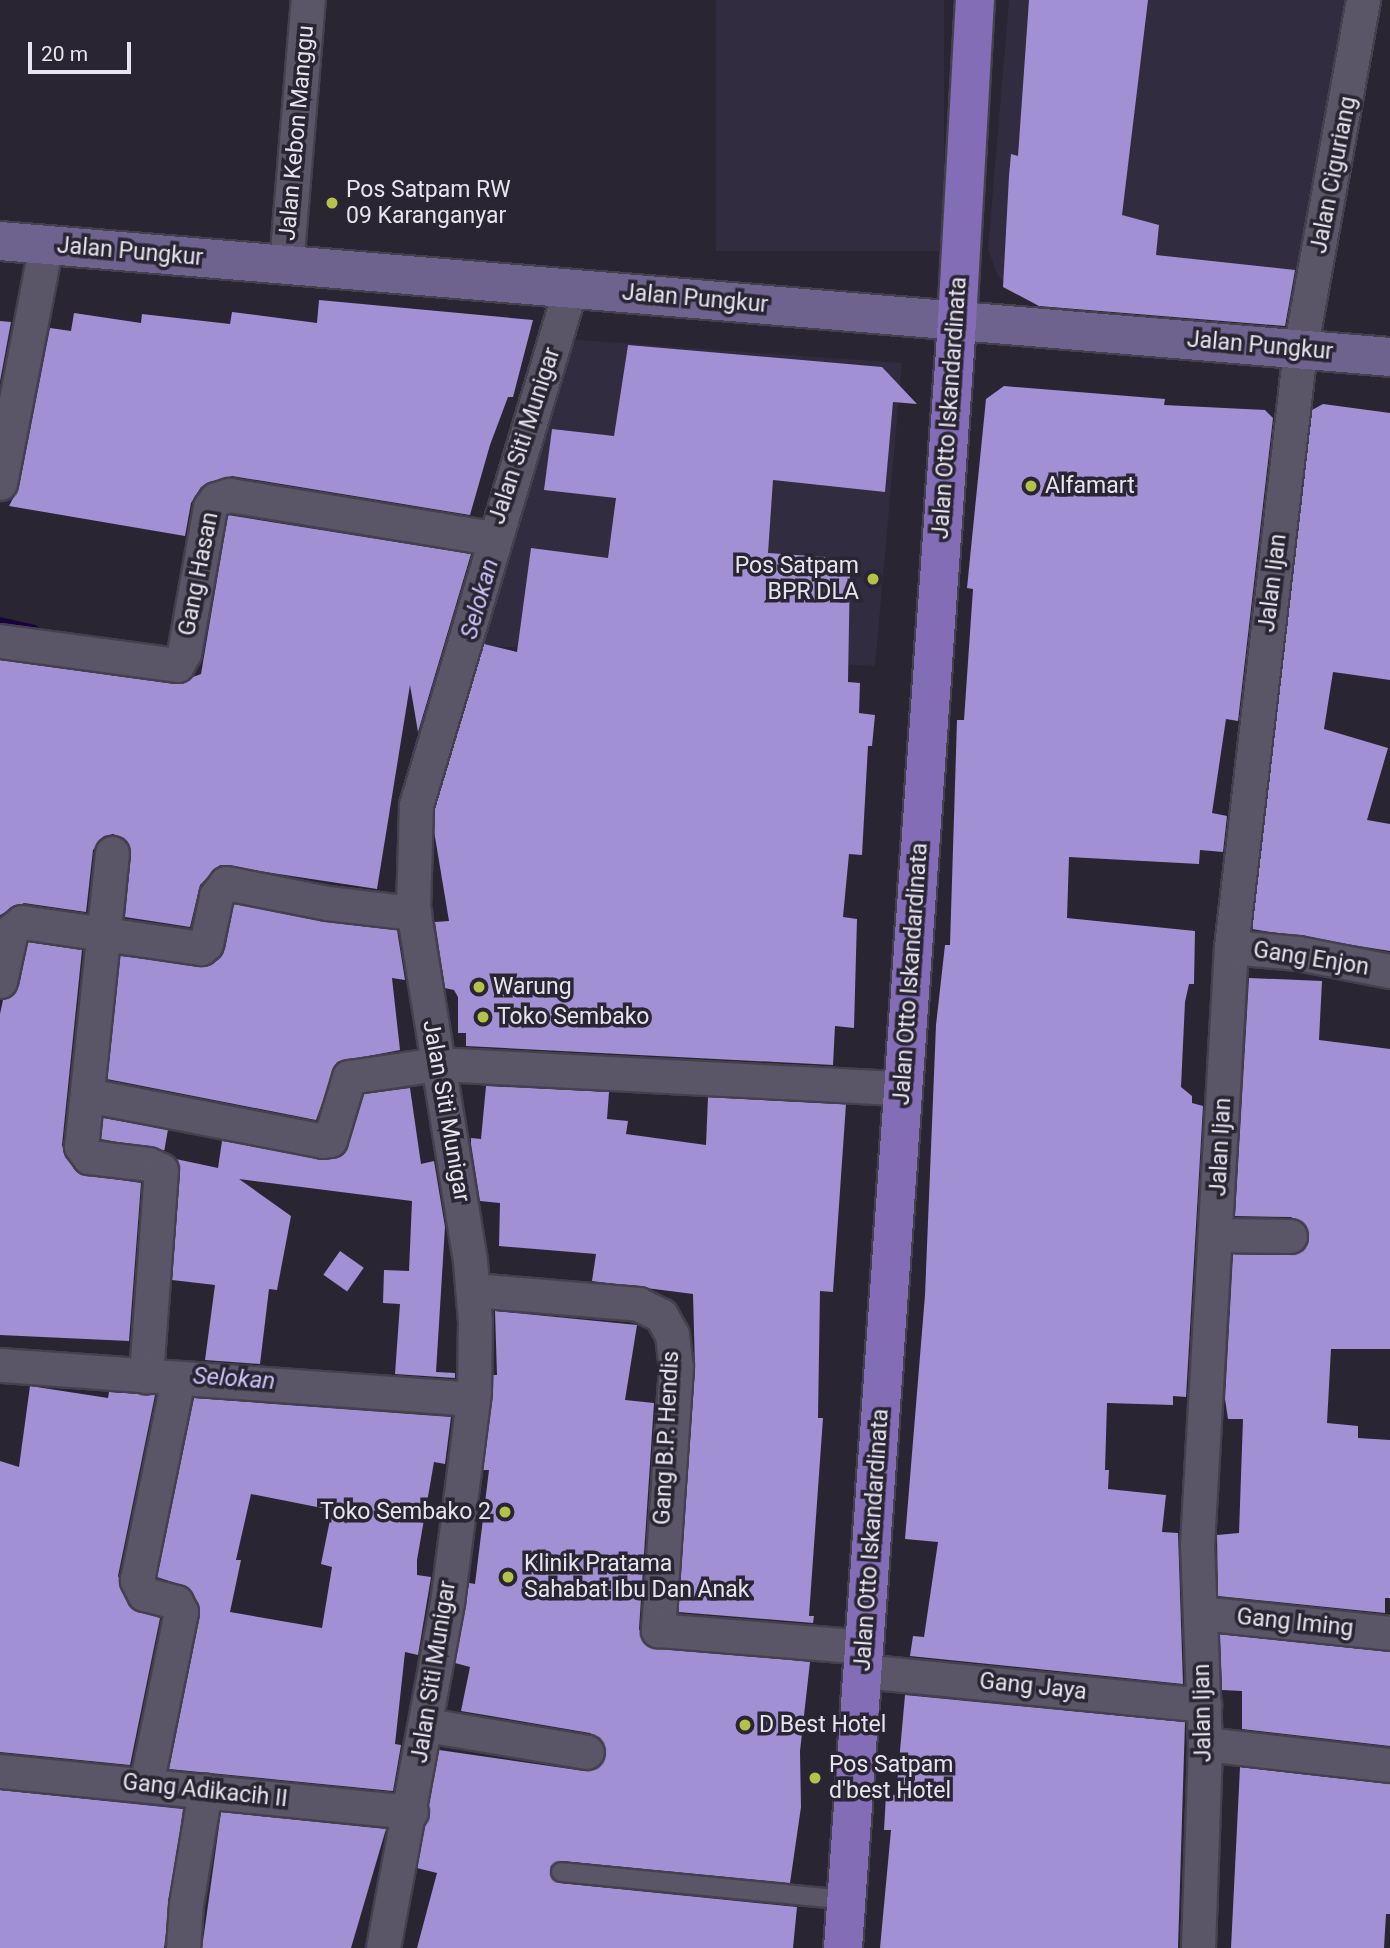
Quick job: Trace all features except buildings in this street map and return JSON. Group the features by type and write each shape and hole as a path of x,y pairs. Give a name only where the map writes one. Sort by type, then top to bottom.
{"main road":[{"name":"Jalan Otto Iskandardinata","path":"843,1948 957,321 975,0"},
{"name":"Jalan Pungkur","path":"0,241 1390,357"}],"street":[{"name":"Jalan Kebon Manggu","path":"286,265 307,0"},
{"name":"Jalan Ciguriang","path":"1300,349 1373,11"},
{"path":"0,483 46,244"},
{"name":"Jalan Siti Munigar","path":"383,1948 426,1725 473,1399 473,1290 459,1172 438,1064 413,907 416,805 493,535 570,289"},
{"name":"Jalan Ijan","path":"1198,1948 1205,1744 1197,1545 1202,1427 1217,1235 1231,947 1300,349"},
{"name":"Gang Hasan","path":"0,641 177,665 184,653 210,508 216,499 229,495 493,535"},
{"path":"112,853 106,934 82,1152 161,1170 157,1373 137,1580 144,1594 176,1602 181,1612 146,1785"},
{"path":"0,981 12,928 106,934 201,948 206,944 216,895 226,883 327,903 413,907"},
{"name":"Gang Enjon","path":"1231,947 1298,953 1390,971"},
{"path":"87,1095 323,1141 330,1140 349,1077 438,1064 904,1088"},
{"path":"1217,1235 1290,1236"},
{"name":"Gang B.P. Hendis","path":"473,1290 626,1302 661,1315 672,1335 676,1367 658,1630 864,1659"},
{"path":"0,1365 157,1373 473,1399"},
{"name":"Gang Iming","path":"1199,1613 1390,1633"},
{"name":"Gang Jaya","path":"864,1659 1204,1705"},
{"path":"426,1725 587,1752"},
{"path":"1205,1744 1390,1765"},
{"name":"Gang Adikacih II","path":"0,1771 411,1812"},
{"path":"183,1948 205,1791"}],"lane":[{"path":"561,1872 847,1900"}],"shaded area":[{"path":"716,0 944,0 944,251 716,251"},
{"path":"1009,0 1351,0 1296,313 1012,289 998,276 988,249"},
{"path":"566,339 902,363 875,666 467,645"}],"waterway":[{"path":"0,622 34,630"}],"place":[{"name":"Pos Satpam RW 09 Karanganyar","path":"332,203"},
{"name":"Alfamart","path":"1031,486"},
{"name":"Pos Satpam BPR DLA","path":"873,579"},
{"name":"Warung","path":"479,987"},
{"name":"Toko Sembako","path":"483,1017"},
{"name":"Toko Sembako 2","path":"505,1512"},
{"name":"Klinik Pratama Sahabat Ibu Dan Anak","path":"508,1577"},
{"name":"D Best Hotel","path":"745,1725"},
{"name":"Pos Satpam d'best Hotel","path":"815,1778"}],"water label":[{"name":"Selokan","path":"480,599"},
{"name":"Selokan","path":"234,1379"}]}
